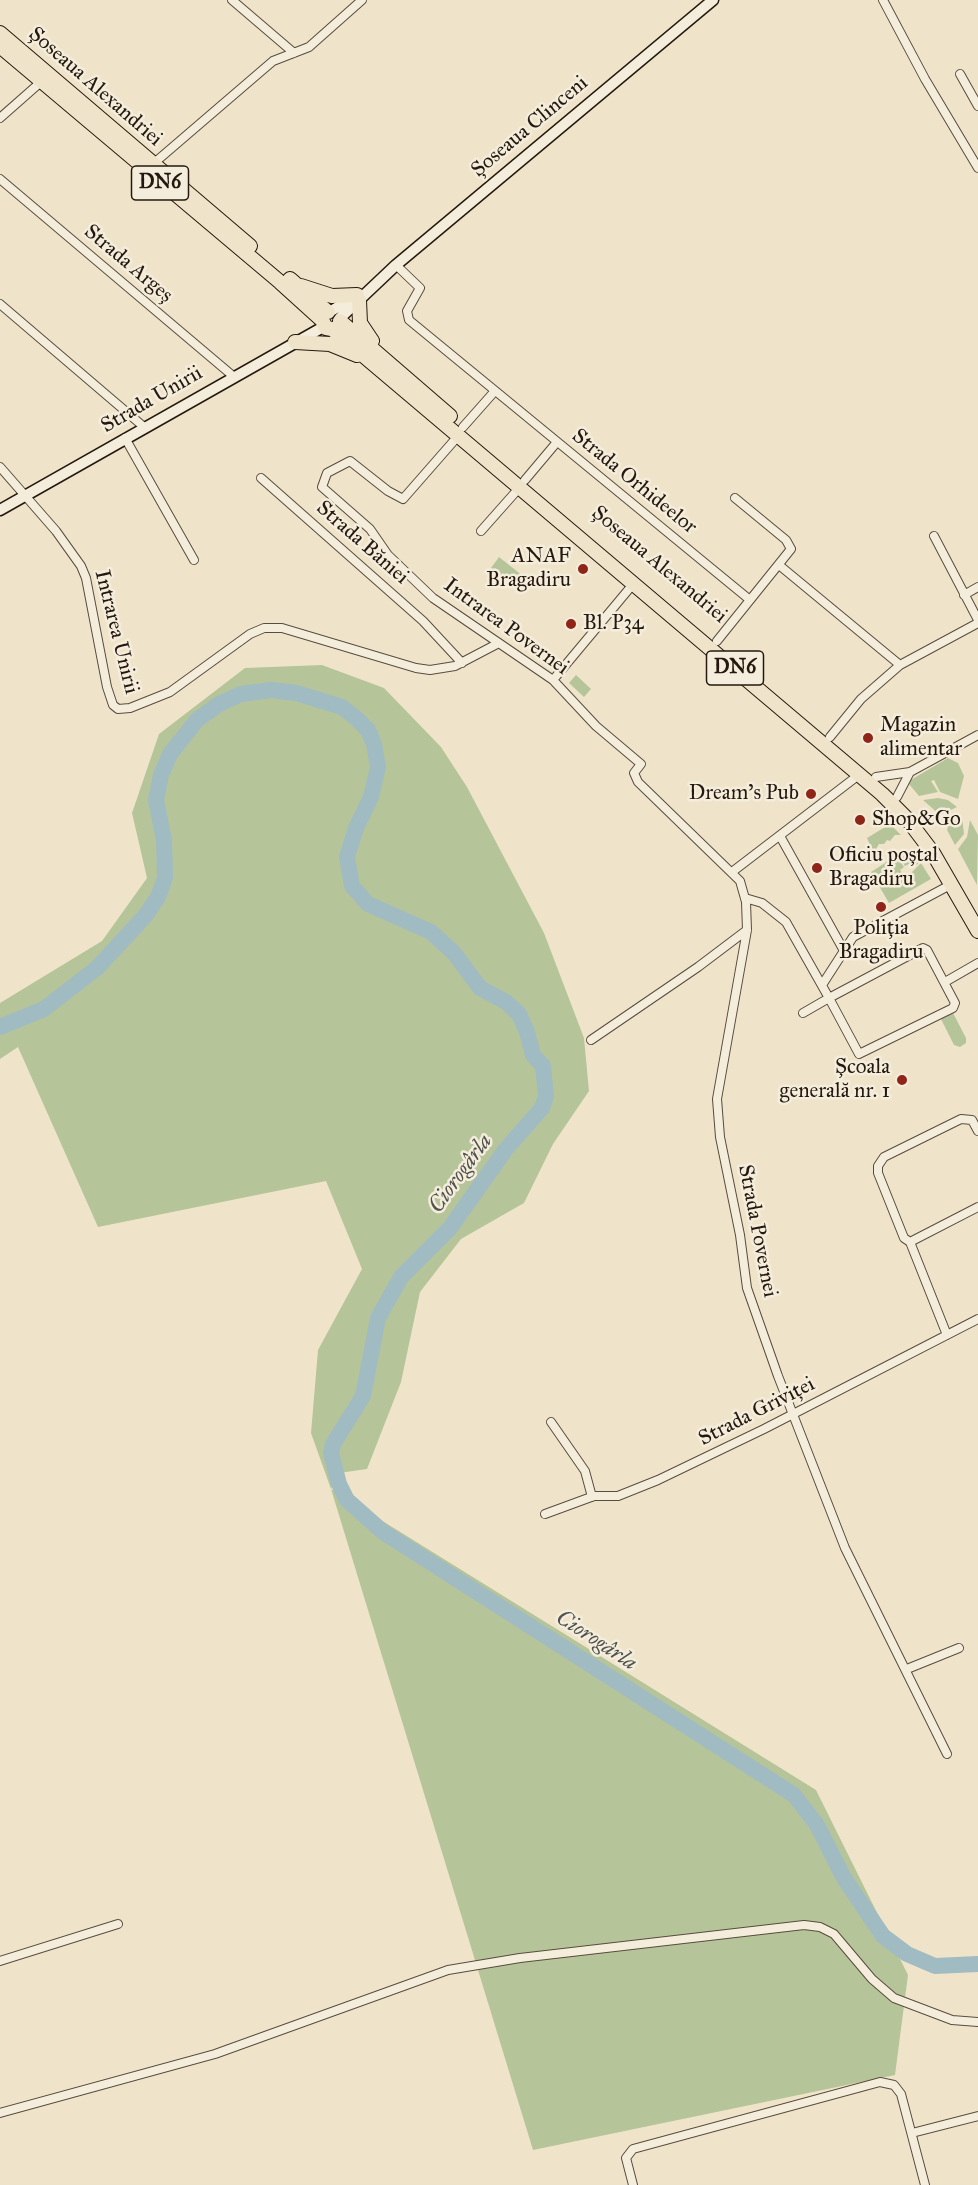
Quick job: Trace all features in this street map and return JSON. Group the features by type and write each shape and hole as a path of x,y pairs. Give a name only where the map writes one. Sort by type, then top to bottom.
{"highway":[{"name":"Șoseaua Alexandriei","path":"0,33 298,286 331,320"},
{"name":"Șoseaua Alexandriei","path":"0,46 331,320 522,483 634,583 860,774 908,820 933,853 978,931"},
{"path":"298,286 332,296 358,298 362,330 372,342 376,359"},
{"path":"295,342 330,344 376,359"},
{"name":"Șoseaua Alexandriei","path":"522,483 717,641 876,777 897,797 944,852 978,913"}],"main road":[{"name":"Șoseaua Clinceni","path":"331,320 713,0"},
{"name":"Strada Unirii","path":"0,510 331,320"}],"street":[{"path":"232,0 294,53"},
{"path":"153,164 273,61 294,53 319,38 362,0"},
{"path":"883,0 925,79 978,168"},
{"path":"960,74 978,106"},
{"path":"0,118 42,81"},
{"name":"Strada Argeș","path":"0,179 233,376"},
{"name":"Strada Orhideelor","path":"396,265 420,290 407,311 409,320 750,600"},
{"path":"0,304 144,427"},
{"path":"461,431 494,392"},
{"name":"Intrarea Povernei","path":"461,431 403,499 388,491 350,461 327,473 322,487 370,529 388,555 433,598 497,644 553,680 596,726 642,764 634,773 638,783 740,880"},
{"path":"125,438 194,560"},
{"path":"481,531 557,442"},
{"path":"0,467 24,495"},
{"name":"Strada Băniei","path":"261,478 423,621 462,663"},
{"name":"Intrarea Unirii","path":"24,495 73,552 84,572 107,687 113,705 118,709 130,708 170,692 249,634 264,628 282,628 416,668 437,670 462,663"},
{"path":"717,641 791,552 791,546 735,498"},
{"path":"830,737 861,699 900,665 978,622 934,536"},
{"path":"779,565 900,665"},
{"path":"553,680 634,583"},
{"path":"964,595 978,587"},
{"path":"462,663 497,644"},
{"path":"876,777 910,772 978,735"},
{"path":"897,797 910,772"},
{"path":"730,870 780,836 860,774"},
{"path":"780,836 843,949"},
{"name":"Strada Povernei","path":"740,880 745,898 747,930 718,1088 718,1117 740,1235 747,1288 845,1548 907,1669 947,1754"},
{"path":"822,985 843,949 853,937 952,884"},
{"path":"745,898 762,903 784,919 822,985 829,998 859,1054 953,1008 955,1001 927,950 923,948 829,998 803,1013"},
{"path":"591,1040 698,967 747,930"},
{"path":"945,982 978,963"},
{"path":"947,1335 910,1242 904,1238 878,1173 878,1166 884,1157 961,1119 972,1120 978,1131"},
{"path":"910,1242 978,1207"},
{"name":"Strada Griviței","path":"545,1514 592,1497 609,1498 634,1491 793,1414 978,1319"},
{"path":"551,1422 585,1471 592,1497"},
{"path":"907,1669 959,1648"},
{"path":"0,1961 118,1924"},
{"path":"0,2113 215,2054 448,1970 520,1958 804,1925 820,1926 834,1934 872,1979 894,1998 952,2020 978,2022"},
{"path":"633,2185 626,2160 633,2149 880,2082 889,2083 897,2088 912,2133 925,2185"},
{"path":"912,2133 978,2116"}],"green space":[{"path":"499,557 523,576 514,587 491,568"},
{"path":"322,665 384,688 441,747 467,787 544,933 584,1038 589,1091 553,1144 524,1203 461,1239 420,1292 401,1382 367,1469 339,1473 331,1489 311,1433 318,1350 362,1269 326,1181 98,1227 18,1047 0,1059 0,1003 102,941 147,878 132,813 159,734 245,668"},
{"path":"576,675 591,689 584,697 569,683"},
{"path":"948,758 958,763 964,776 958,799 940,792 934,780 931,781 938,792 919,796 909,781"},
{"path":"938,798 948,800 957,807 940,815 923,800"},
{"path":"962,817 964,834 955,845 947,830 948,826"},
{"path":"970,820 978,835 977,885 958,849 967,837"},
{"path":"890,824 901,835 895,835 890,841 887,840 884,844 879,844 876,849 872,849 867,838"},
{"path":"911,849 920,862 912,868 909,864 905,866 898,855 903,857"},
{"path":"896,856 904,867 900,870 906,878 921,863 931,879 889,903 871,872"},
{"path":"953,1013 966,1038 966,1043 960,1047 954,1045 941,1019"},
{"path":"331,1489 816,1790 908,1975 895,2075 533,2150"}],"waterway":[{"name":"Ciorogârla","path":"0,1027 44,1009 97,968 146,915 158,897 165,878 164,840 156,800 161,775 170,754 197,720 219,704 241,694 271,690 296,693 342,707 356,718 368,730 374,744 378,767 371,797 356,828 347,857 352,886 368,904 431,932 454,953 480,988 506,1002 519,1014 533,1055 543,1066 546,1096 542,1108 506,1149 450,1228 401,1277 378,1318 363,1396 333,1444 331,1453 339,1484 347,1500 383,1532 794,1795 817,1825 844,1878 883,1936 907,1954 935,1966 978,1964"}],"place":[{"name":"ANAF Bragadiru","path":"583,569"},
{"name":"Bl. P34","path":"571,624"},
{"name":"Magazin alimentar","path":"868,738"},
{"name":"Dream's Pub","path":"811,794"},
{"name":"Shop&Go","path":"860,820"},
{"name":"Oficiu poștal Bragadiru","path":"817,868"},
{"name":"Poliția Bragadiru","path":"881,907"},
{"name":"Școala generală nr. 1","path":"902,1080"}]}
